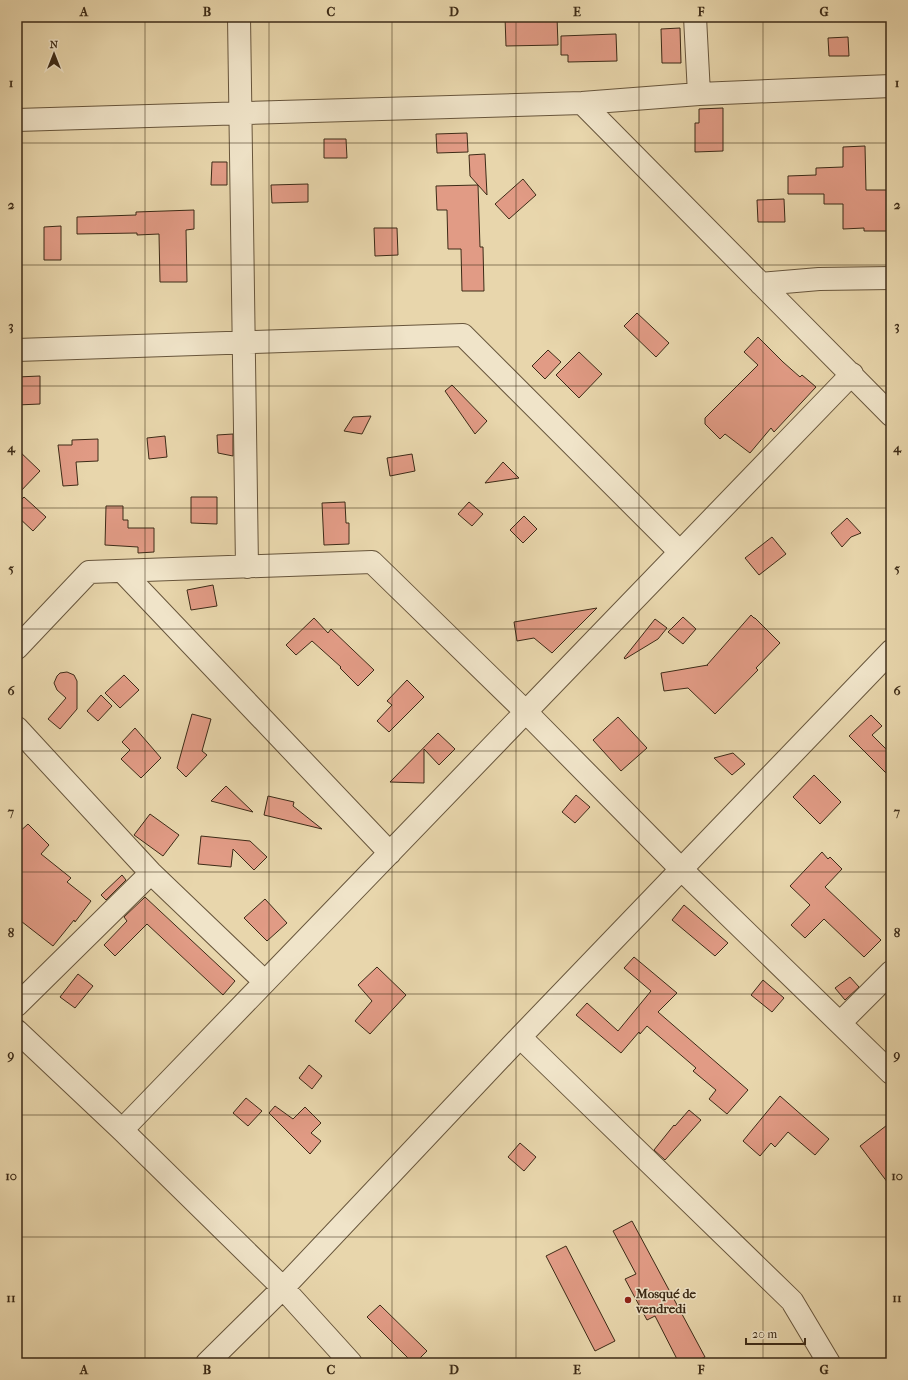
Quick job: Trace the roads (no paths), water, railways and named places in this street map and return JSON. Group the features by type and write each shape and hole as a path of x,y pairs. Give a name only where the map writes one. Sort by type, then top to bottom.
{"street":[{"path":"239,17 247,566"},
{"path":"695,17 699,94"},
{"path":"17,120 582,103 699,94 891,86"},
{"path":"582,103 891,415"},
{"path":"761,284 819,279 891,278"},
{"path":"17,350 463,335 680,552"},
{"path":"122,1130 852,374"},
{"path":"17,648 89,572 372,562 526,712 681,869 891,1073"},
{"path":"122,571 390,853"},
{"path":"207,1363 283,1288 520,1037 891,651"},
{"path":"17,728 151,873 265,982"},
{"path":"17,1004 151,873"},
{"path":"840,1024 891,972"},
{"path":"17,1031 122,1130 283,1288 351,1363"},
{"path":"520,1037 792,1301 829,1363"}],"place":[{"name":"Mosqué de vendredi","path":"628,1300"}]}
